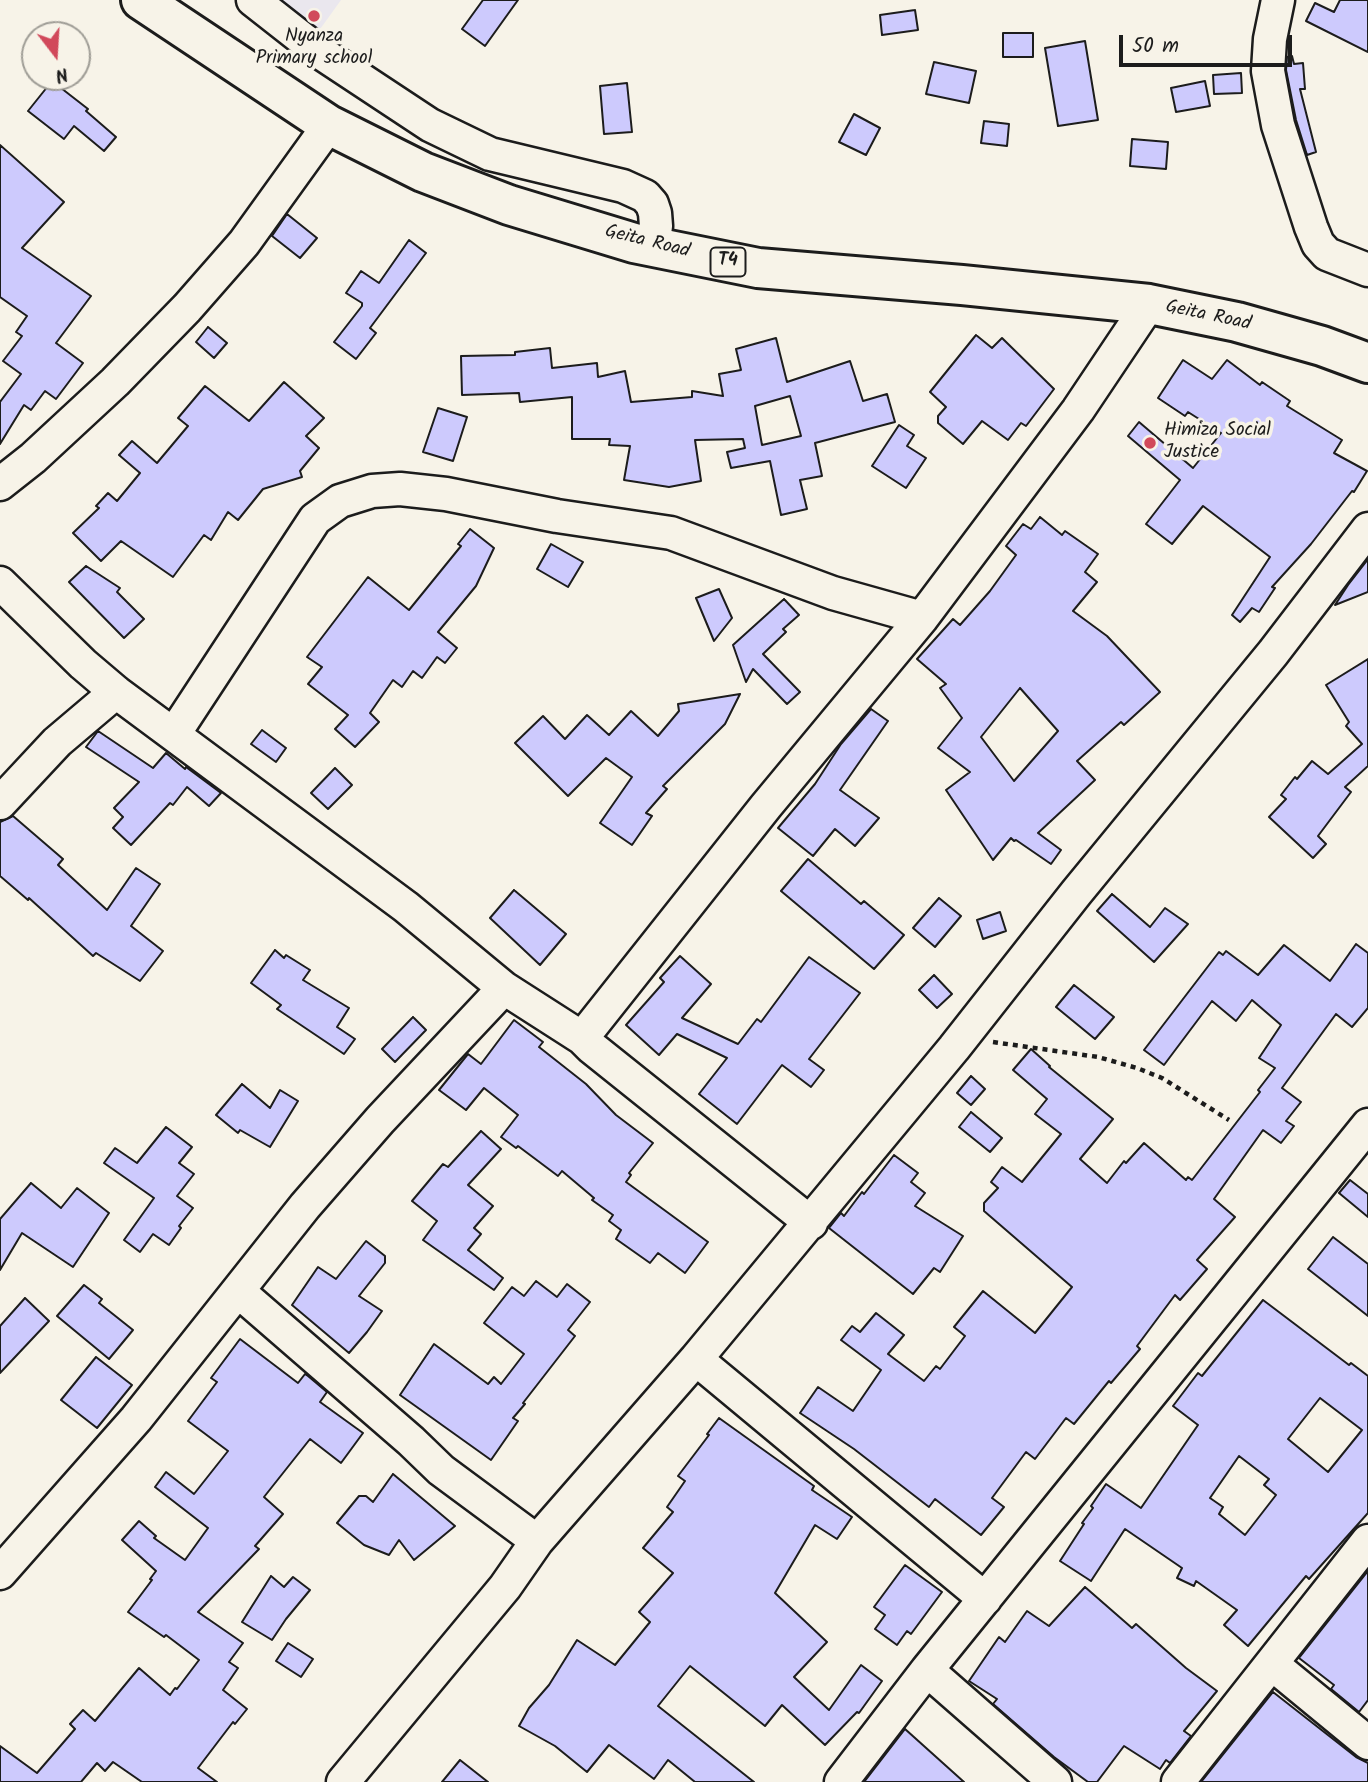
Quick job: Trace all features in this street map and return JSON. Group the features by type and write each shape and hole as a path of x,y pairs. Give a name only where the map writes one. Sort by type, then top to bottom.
{"highway":[{"name":"Geita Road","path":"141,0 329,125 423,172 509,205 653,247 758,268 1149,304 1237,322 1322,346 1368,363"}],"street":[{"path":"253,0 318,51 430,125 490,154 623,186 645,196 655,213 653,247"},
{"path":"1278,0 1270,40 1268,71 1278,125 1311,227 1318,244 1327,254 1368,270"},
{"path":"0,484 33,458 105,391 187,308 244,243 329,125"},
{"path":"582,1038 766,806 922,618 1078,410 1149,304"},
{"path":"174,734 315,519 340,500 372,491 400,489 446,494 557,516 671,533 833,593 922,618"},
{"path":"343,1782 505,1587 537,1541 811,1223 1273,653 1368,529"},
{"path":"0,583 83,664 116,692 406,907 504,988 582,1038 811,1223"},
{"path":"0,803 57,742 116,692"},
{"path":"0,1573 136,1419 305,1206 380,1120 504,988"},
{"path":"841,1782 927,1670 1364,1139"},
{"path":"238,1291 441,1470 537,1541"},
{"path":"696,1359 985,1599"},
{"path":"1178,1782 1368,1541"},
{"path":"1272,1664 1368,1743"},
{"path":"927,1670 1055,1782"}],"path":[{"path":"954,1048 994,1041 1120,1062 1162,1078 1229,1119"}],"shaded area":[{"name":"Nyanza Primary school","path":"277,0 341,0 318,32"}],"building":[{"path":"483,0 518,0 485,46 462,29"},
{"path":"1340,0 1368,0 1368,52 1306,21 1315,3 1334,12"},
{"path":"915,10 918,30 882,35 880,15"},
{"path":"1003,33 1033,33 1033,57 1003,57"},
{"path":"1085,41 1098,120 1058,126 1045,48"},
{"path":"1292,56 1294,64 1303,63 1305,89 1300,89 1316,152 1307,155 1296,120 1286,70 1287,57"},
{"path":"934,62 976,71 969,103 926,94"},
{"path":"1241,73 1242,93 1214,94 1213,75"},
{"path":"1205,81 1210,106 1176,112 1171,88"},
{"path":"627,83 632,132 604,134 600,86"},
{"path":"44,91 65,91 116,137 104,151 74,126 64,139 28,111"},
{"path":"854,114 880,128 866,155 839,142"},
{"path":"984,121 1009,124 1007,146 981,143"},
{"path":"1132,139 1168,142 1166,169 1130,166"},
{"path":"0,145 64,202 22,248 91,296 56,343 83,363 56,399 45,391 31,410 24,405 0,444 0,402 21,374 3,361 22,336 16,332 27,316 0,297"},
{"path":"287,214 317,238 300,258 272,236"},
{"path":"409,240 426,253 370,328 376,333 356,359 334,342 362,306 362,303 346,293 361,271 379,283"},
{"path":"208,327 227,343 214,358 196,342"},
{"path":"976,335 992,348 1002,338 1054,389 1026,426 1021,423 1008,440 982,421 963,444 938,423 938,416 946,407 930,392"},
{"path":"776,338 787,382 850,361 863,401 887,394 895,422 815,443 822,476 800,480 807,509 781,515 770,461 731,468 727,452 745,448 743,439 695,440 701,481 669,487 624,480 630,446 609,445 610,439 572,439 572,397 520,402 519,393 462,395 461,356 515,355 515,352 550,348 552,368 597,363 598,377 625,371 631,402 692,397 692,391 723,396 719,374 741,370 736,349","holes":["790,396 801,436 762,445 755,406"]},
{"path":"1183,360 1212,379 1227,360 1260,385 1262,382 1290,401 1287,406 1342,440 1334,453 1367,471 1354,492 1352,491 1311,544 1272,587 1275,588 1259,612 1252,608 1240,622 1232,615 1270,557 1203,506 1172,544 1146,524 1180,480 1128,436 1139,422 1193,468 1221,433 1188,412 1185,416 1158,398"},
{"path":"284,382 324,418 306,436 319,448 300,471 302,477 263,489 238,520 228,512 211,540 204,535 173,577 121,541 101,561 73,533 99,508 96,506 108,493 117,501 140,473 119,455 132,441 157,463 188,426 178,418 205,386 249,421"},
{"path":"438,408 467,417 453,461 423,452"},
{"path":"899,425 914,435 907,446 926,458 906,488 872,466"},
{"path":"1040,517 1062,535 1065,531 1098,554 1085,572 1097,582 1073,611 1107,636 1160,692 1124,725 1121,722 1077,761 1095,780 1038,833 1061,850 1051,864 1011,838 993,860 946,790 970,772 938,748 962,718 940,688 946,684 917,659 953,619 960,625 990,591 1016,555 1006,546 1023,524 1031,529","holes":["1020,688 1058,731 1014,781 981,737"]},
{"path":"470,529 494,548 476,586 438,632 457,648 445,663 437,657 422,678 413,671 402,687 393,680 370,713 379,722 355,747 335,729 348,715 308,684 322,667 307,657 368,577 409,610 461,546 458,544"},
{"path":"551,544 583,562 568,587 537,569"},
{"path":"1368,559 1368,592 1335,605 1348,585"},
{"path":"86,566 120,588 117,592 144,619 124,638 69,582"},
{"path":"719,589 732,618 714,641 696,598"},
{"path":"784,599 799,615 783,629 786,632 763,654 800,692 787,704 753,669 746,682 733,645"},
{"path":"1368,659 1368,766 1345,787 1351,792 1318,836 1326,844 1313,858 1269,817 1286,799 1281,795 1312,761 1328,774 1362,744 1346,726 1349,722 1326,685"},
{"path":"740,694 725,724 663,786 667,789 646,813 652,816 632,845 600,823 632,777 606,758 568,796 515,743 543,716 565,739 587,715 609,735 631,711 658,736 679,711 678,704"},
{"path":"871,709 888,721 840,790 879,818 855,846 835,829 813,856 778,828"},
{"path":"262,730 286,748 276,762 251,744"},
{"path":"98,731 153,768 166,753 221,793 209,806 187,787 173,805 170,803 131,845 113,828 123,817 114,808 139,782 86,747"},
{"path":"335,768 352,785 328,809 311,793"},
{"path":"13,816 63,859 58,865 107,910 136,868 160,884 131,926 163,951 140,981 96,953 93,956 29,898 28,900 0,876 0,822"},
{"path":"808,859 861,904 864,901 904,935 874,969 781,891"},
{"path":"514,890 566,934 540,965 490,918"},
{"path":"1112,894 1150,927 1165,908 1188,924 1154,962 1097,911"},
{"path":"939,898 961,916 935,947 913,928"},
{"path":"1000,912 1006,931 983,939 977,920"},
{"path":"1356,944 1368,953 1368,1008 1352,1027 1336,1014 1282,1088 1301,1102 1286,1121 1294,1126 1281,1143 1263,1130 1214,1199 1235,1217 1197,1260 1207,1269 1180,1300 1175,1295 1137,1346 1140,1349 1111,1383 1109,1381 1074,1424 1066,1418 1035,1459 1026,1452 992,1498 1004,1507 981,1535 935,1499 929,1507 854,1449 800,1413 818,1387 853,1411 881,1370 841,1340 852,1326 860,1332 876,1313 904,1335 888,1354 924,1381 936,1366 940,1369 965,1336 954,1327 983,1291 1035,1333 1072,1287 984,1211 984,1203 998,1188 991,1182 1002,1167 1022,1182 1061,1134 1035,1114 1047,1099 1013,1070 1031,1049 1113,1119 1080,1159 1107,1183 1124,1161 1126,1163 1144,1143 1186,1180 1188,1177 1192,1180 1260,1092 1258,1090 1275,1068 1259,1058 1281,1025 1252,1000 1236,1021 1212,1001 1164,1065 1144,1050 1219,952 1223,955 1226,951 1258,975 1284,945 1330,981"},
{"path":"275,950 284,958 286,955 310,970 303,980 349,1008 337,1027 355,1039 344,1054 277,1009 281,1005 251,983"},
{"path":"680,956 711,984 682,1018 738,1044 757,1019 761,1022 809,957 860,993 809,1059 824,1070 811,1087 782,1065 737,1124 699,1094 727,1058 677,1034 659,1055 626,1025 664,982 660,978"},
{"path":"934,975 952,994 937,1008 919,990"},
{"path":"1074,985 1114,1017 1095,1039 1056,1007"},
{"path":"413,1017 426,1030 395,1062 382,1049"},
{"path":"514,1020 543,1042 539,1047 586,1084 616,1115 653,1143 629,1173 631,1175 626,1182 708,1242 685,1273 658,1253 650,1263 616,1239 621,1230 609,1221 613,1215 592,1200 594,1198 562,1171 558,1176 518,1146 516,1148 501,1137 518,1115 484,1088 466,1110 439,1090 468,1054 481,1064"},
{"path":"971,1076 985,1089 971,1105 957,1093"},
{"path":"242,1084 270,1108 280,1090 298,1101 270,1147 240,1130 238,1133 216,1115"},
{"path":"971,1112 1002,1138 990,1152 959,1127"},
{"path":"166,1127 192,1147 179,1163 194,1174 177,1196 193,1208 169,1245 153,1234 140,1252 124,1240 154,1198 104,1163 115,1148 137,1163"},
{"path":"481,1131 501,1149 468,1185 493,1206 474,1228 481,1234 468,1250 503,1278 494,1290 423,1240 437,1221 412,1201 443,1164 448,1167"},
{"path":"894,1155 918,1173 911,1182 925,1193 915,1206 963,1236 940,1272 934,1268 913,1294 829,1228 841,1213 844,1216 862,1192 864,1194"},
{"path":"1350,1180 1368,1194 1368,1217 1339,1193"},
{"path":"31,1183 61,1208 77,1188 109,1213 73,1267 22,1233 0,1270 0,1219"},
{"path":"1333,1237 1368,1264 1368,1316 1308,1269"},
{"path":"366,1241 385,1256 385,1263 359,1296 382,1311 349,1353 292,1305 318,1267 336,1279"},
{"path":"536,1281 557,1297 567,1284 590,1302 568,1330 575,1336 523,1403 525,1404 513,1418 518,1421 491,1460 400,1395 434,1344 488,1384 494,1377 501,1384 524,1354 484,1323 512,1287 524,1296"},
{"path":"84,1285 102,1299 99,1303 133,1330 109,1359 57,1316"},
{"path":"25,1298 49,1321 0,1373 0,1326"},
{"path":"1263,1300 1349,1365 1351,1363 1368,1376 1368,1513 1309,1579 1306,1576 1248,1646 1224,1625 1237,1610 1196,1581 1194,1586 1177,1578 1182,1568 1125,1529 1091,1581 1060,1561 1106,1484 1141,1508 1198,1425 1173,1406 1198,1373 1202,1376","holes":["1320,1398 1362,1430 1328,1472 1288,1439","1239,1456 1269,1479 1264,1485 1276,1495 1245,1535 1219,1514 1223,1507 1210,1498"]},
{"path":"240,1339 298,1383 305,1374 308,1376 327,1392 320,1402 363,1433 341,1463 310,1439 264,1497 283,1514 255,1546 259,1549 198,1612 243,1643 229,1662 238,1668 223,1690 247,1709 235,1724 233,1722 198,1768 217,1782 142,1782 113,1762 105,1771 97,1763 81,1782 0,1782 0,1746 37,1773 75,1729 70,1724 83,1710 95,1721 139,1668 170,1695 199,1660 166,1635 164,1637 128,1612 156,1571 122,1540 139,1521 156,1536 154,1538 185,1560 208,1528 155,1487 166,1472 194,1494 228,1451 188,1421 217,1382 211,1378"},
{"path":"96,1357 132,1385 97,1428 61,1400"},
{"path":"719,1418 814,1486 812,1490 852,1517 837,1539 815,1525 775,1593 827,1642 794,1677 829,1710 861,1665 882,1681 859,1713 825,1745 782,1705 765,1726 690,1666 658,1706 754,1782 695,1782 668,1760 654,1779 609,1745 587,1772 555,1746 519,1726 577,1640 615,1665 650,1622 639,1612 673,1573 643,1548 673,1512 667,1507 685,1481 678,1476"},
{"path":"393,1474 455,1526 414,1560 399,1540 389,1555 364,1545 337,1523 359,1496 366,1496 373,1502"},
{"path":"905,1565 942,1592 911,1634 907,1631 897,1645 875,1629 885,1615 874,1607"},
{"path":"1368,1571 1368,1700 1359,1712 1331,1689 1334,1685 1299,1658"},
{"path":"271,1576 284,1587 293,1577 310,1590 272,1640 242,1622"},
{"path":"1085,1587 1132,1628 1136,1624 1217,1691 1184,1731 1191,1736 1170,1763 1166,1760 1160,1769 1124,1746 1097,1782 1088,1782 1054,1757 993,1704 997,1699 969,1681 999,1637 1005,1642 1027,1611 1049,1626"},
{"path":"288,1643 313,1659 301,1677 276,1661"},
{"path":"1273,1692 1356,1757 1368,1763 1368,1782 1201,1782"},
{"path":"905,1729 964,1782 864,1782"},
{"path":"460,1760 488,1782 442,1782"}],"place":[{"name":"Nyanza Primary school","path":"314,16"},
{"name":"Himiza Social Justice","path":"1150,443"}]}
